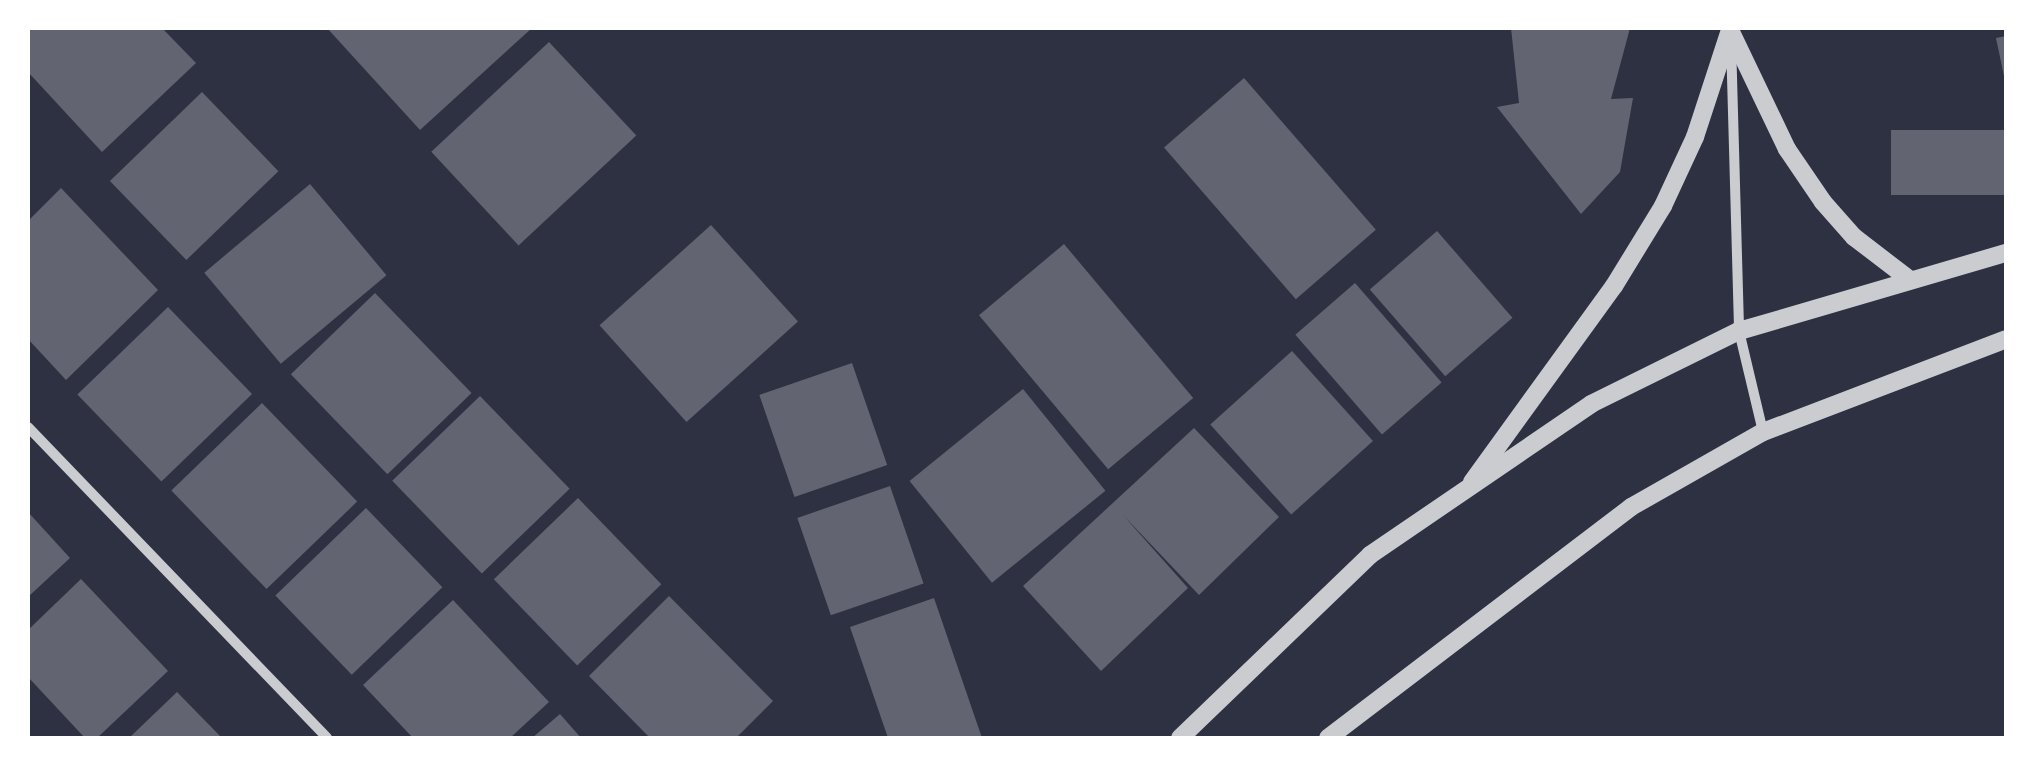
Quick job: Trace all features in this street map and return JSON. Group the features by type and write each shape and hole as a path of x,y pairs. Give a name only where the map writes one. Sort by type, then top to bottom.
{"street":[{"path":"1730,29 1787,149 1822,202 1854,238 1910,280"},
{"path":"1730,29 1739,330 1763,432"},
{"path":"1466,491 1614,286 1663,206 1694,137 1730,29"},
{"path":"1180,738 1370,556 1590,404 1739,330 2006,253"},
{"path":"1328,738 1632,506 1763,432 2006,340"},
{"path":"28,428 327,738"}],"building":[{"path":"28,28 162,28 196,63 102,152 28,72"},
{"path":"327,28 532,28 420,130"},
{"path":"1511,28 1630,28 1611,99 1633,98 1620,172 1581,214 1497,107 1519,103"},
{"path":"2006,36 2006,81 2005,81 1996,38"},
{"path":"549,42 636,136 519,245 431,152"},
{"path":"1244,78 1376,230 1296,299 1164,148"},
{"path":"202,92 278,171 186,260 110,181"},
{"path":"1891,130 2006,130 2006,195 1891,195"},
{"path":"310,184 386,275 281,364 204,273"},
{"path":"61,188 158,290 66,380 28,339 28,221"},
{"path":"711,225 798,322 687,422 600,325"},
{"path":"1437,231 1512,318 1445,376 1370,289"},
{"path":"1064,244 1193,398 1108,469 979,315"},
{"path":"1355,283 1442,383 1382,434 1295,335"},
{"path":"375,293 472,393 387,474 291,374"},
{"path":"168,307 252,394 161,482 77,395"},
{"path":"1292,351 1373,441 1291,515 1210,425"},
{"path":"852,363 887,465 795,497 759,395"},
{"path":"1023,389 1105,491 992,583 910,481"},
{"path":"480,396 570,489 482,574 392,481"},
{"path":"262,403 357,502 267,589 171,491"},
{"path":"1194,428 1279,517 1199,595 1123,515 1188,588 1101,671 1023,586"},
{"path":"890,486 924,583 831,615 797,518"},
{"path":"578,498 661,584 577,666 494,579"},
{"path":"366,508 442,587 352,675 275,596"},
{"path":"28,512 70,558 28,597"},
{"path":"81,579 168,671 97,738 85,738 28,677 28,630"},
{"path":"669,596 773,701 736,738 650,738 589,676"},
{"path":"934,598 982,738 888,738 850,627"},
{"path":"453,600 549,702 510,738 413,738 363,685"},
{"path":"177,692 222,738 129,738"},
{"path":"560,714 581,738 532,738"}]}
